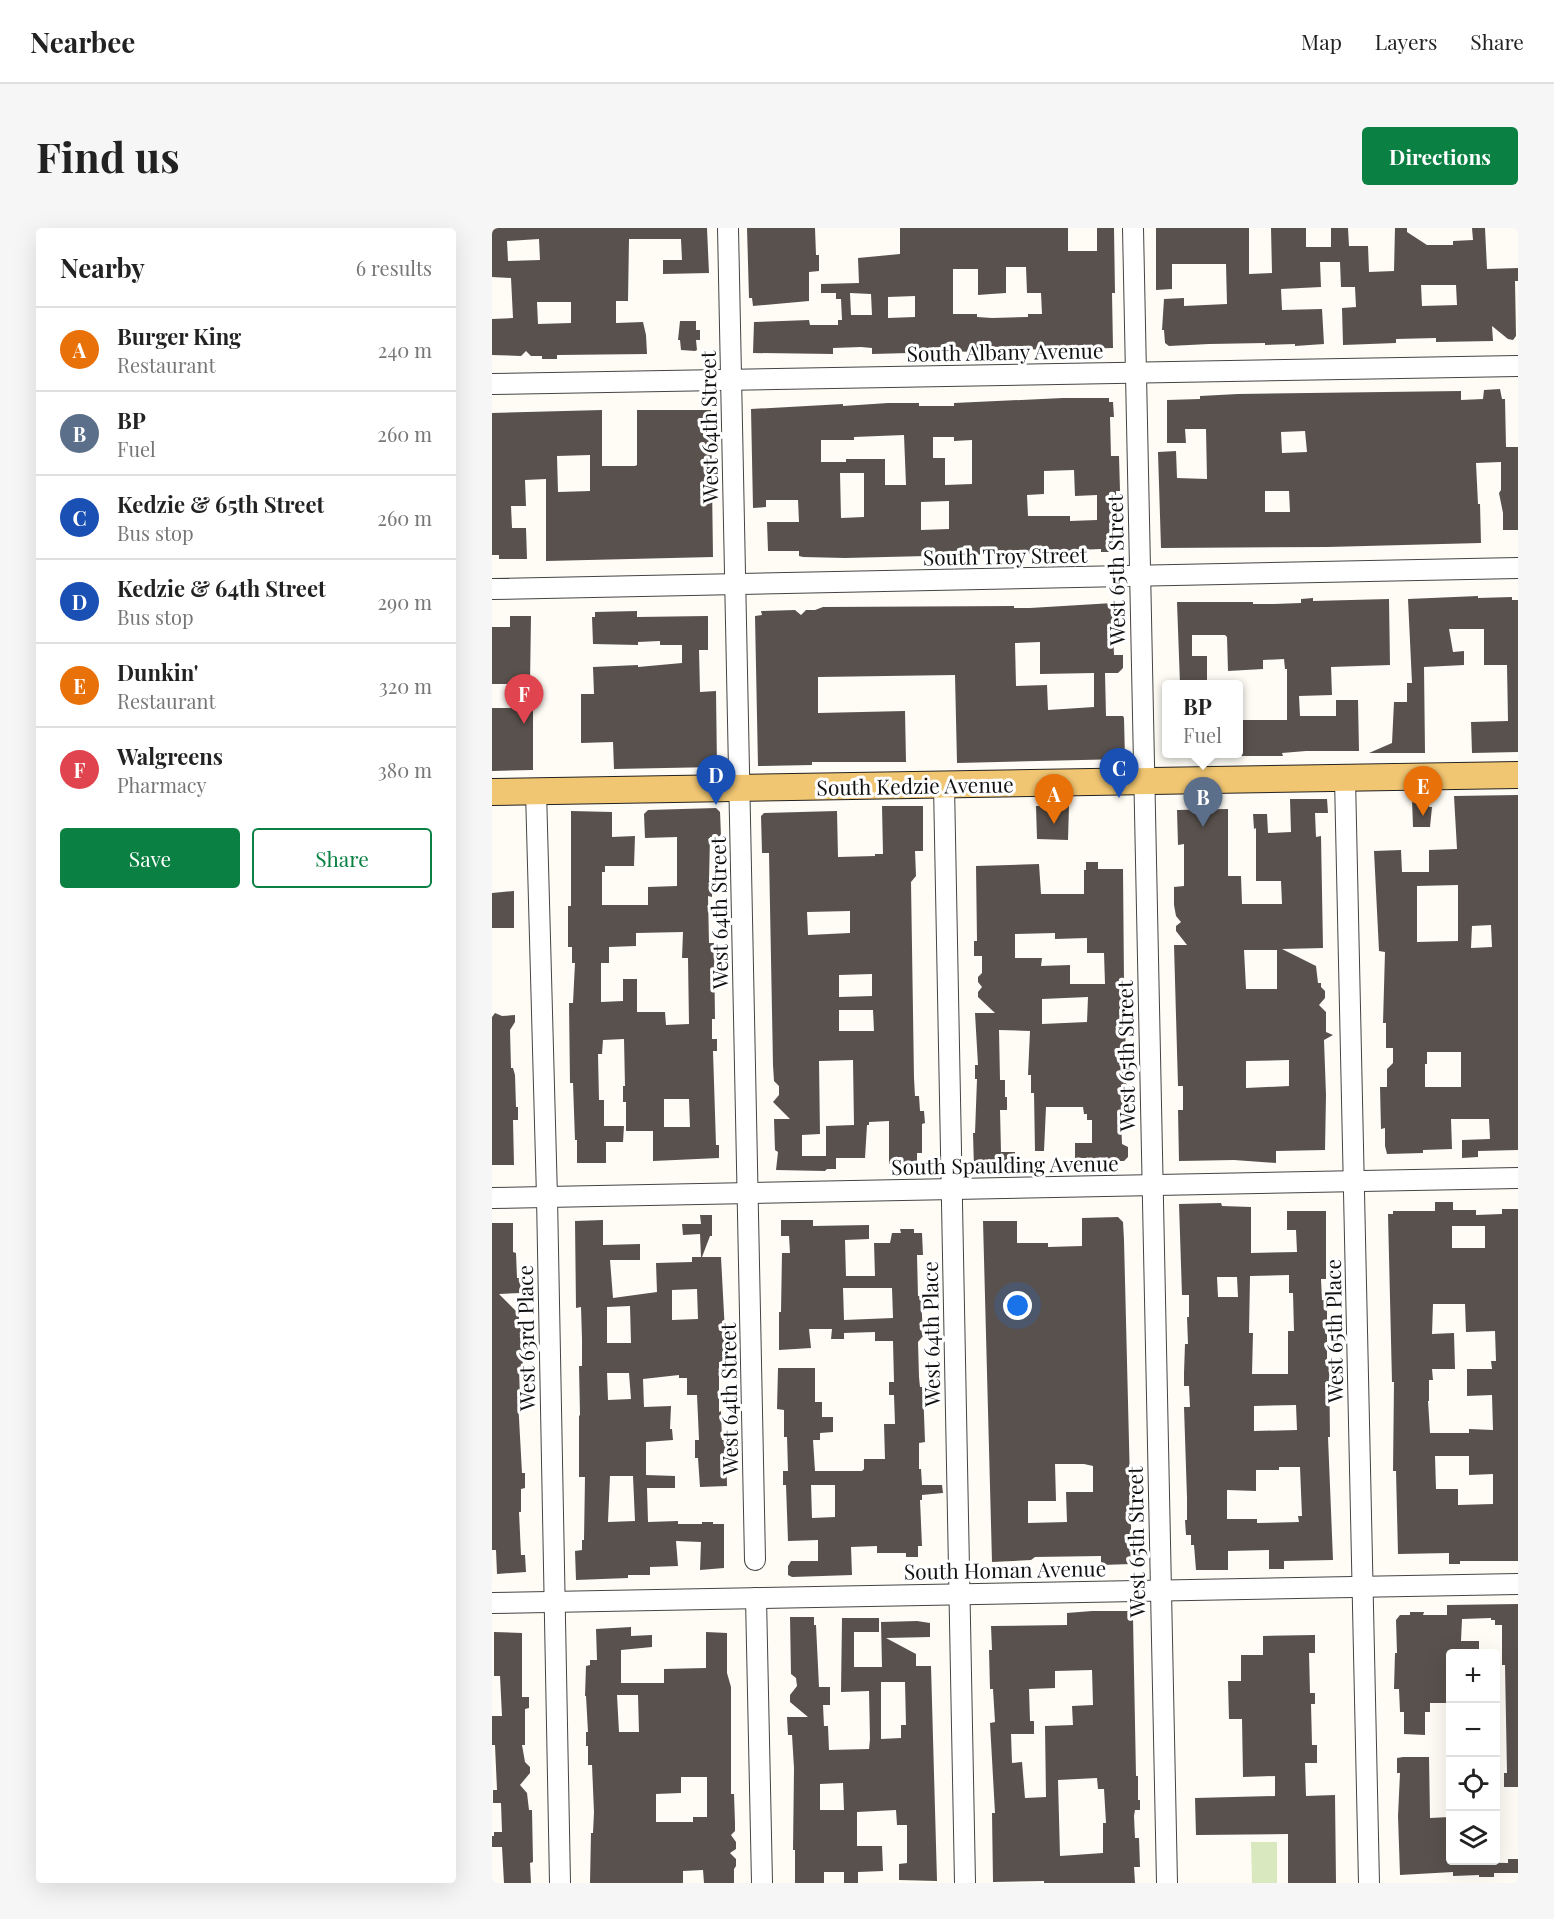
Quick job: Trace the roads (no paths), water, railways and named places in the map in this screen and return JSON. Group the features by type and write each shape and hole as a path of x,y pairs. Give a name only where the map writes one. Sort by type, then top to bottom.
{"main road":[{"name":"South Kedzie Avenue","path":"492,792 1518,776"}],"street":[{"name":"West 64th Street","path":"728,228 755,1560"},
{"name":"West 65th Street","path":"1132,228 1167,1883"},
{"name":"South Albany Avenue","path":"492,384 1518,366"},
{"name":"South Troy Street","path":"492,590 1518,568"},
{"name":"West 65th Place","path":"1345,778 1369,1883"},
{"name":"West 64th Place","path":"944,785 965,1883"},
{"name":"West 63rd Place","path":"536,791 547,1197 560,1883"},
{"name":"South Spaulding Avenue","path":"492,1198 1518,1178"},
{"name":"South Homan Avenue","path":"492,1603 1518,1584"},
{"path":"756,1598 762,1883"}],"place":[{"name":"Walgreens","path":"524,724"},
{"name":"Kedzie & 65th Street","path":"1119,798"},
{"name":"Kedzie & 64th Street","path":"716,805"},
{"name":"Dunkin'","path":"1423,816"},
{"name":"Burger King","path":"1054,824"},
{"name":"BP","path":"1203,827"}]}
